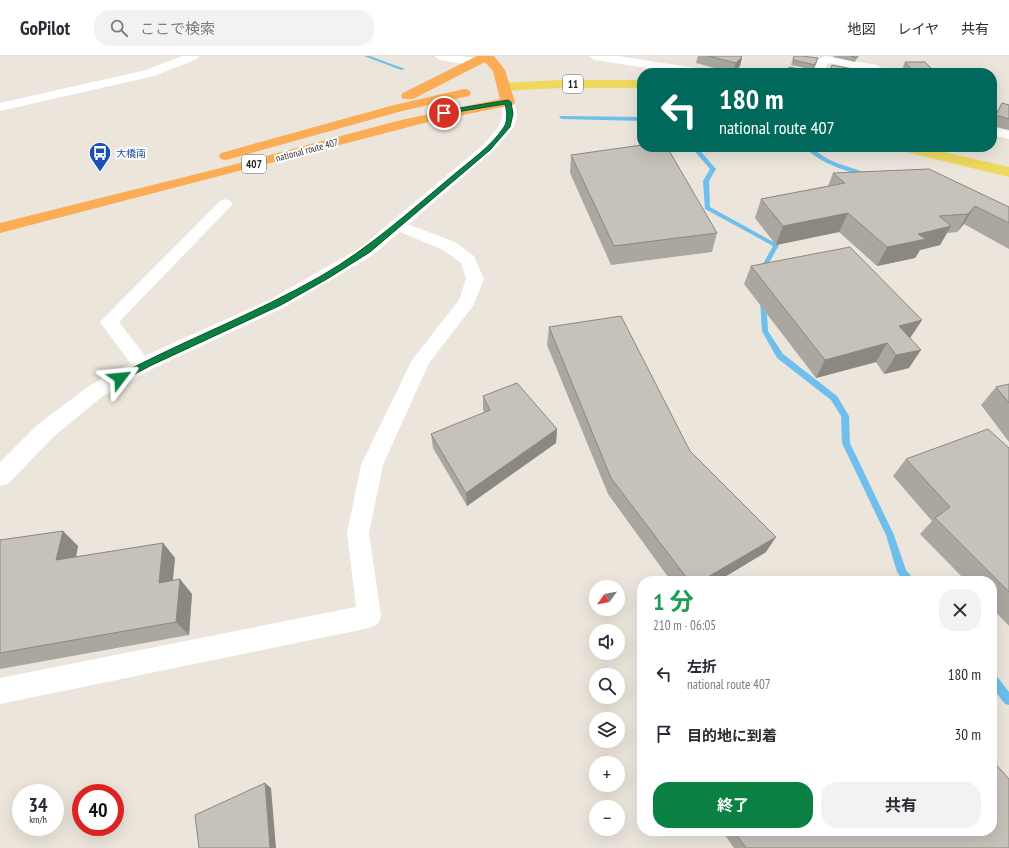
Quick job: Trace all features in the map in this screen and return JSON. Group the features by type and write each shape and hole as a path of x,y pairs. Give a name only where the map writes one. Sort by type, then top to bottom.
{"highway":[{"path":"485,58 499,70 516,97"},
{"name":"national route 407","path":"271,144 372,110 411,95 485,58"},
{"path":"489,89 516,97"},
{"name":"national route 407","path":"77,194 271,144 431,100 474,92"},
{"name":"national route 407","path":"0,228 197,179 407,122 516,97"}],"main road":[{"name":"11","path":"516,97 561,84 637,84"},
{"name":"11","path":"516,97 635,97"},
{"path":"924,152 1009,172"},
{"path":"983,152 1009,158"}],"street":[{"path":"0,107 150,73 194,56"},
{"path":"440,56 485,58"},
{"path":"595,56 675,68"},
{"path":"670,67 681,56"},
{"path":"820,68 821,63 827,60 871,68"},
{"path":"0,477 45,431 96,391 143,366 285,300 367,250 398,226 488,148 507,127 516,97"},
{"path":"997,132 1009,135"},
{"path":"143,366 109,322 225,204"},
{"path":"0,691 369,616 358,533 372,465 421,360 467,302 475,279 468,260 449,246 398,226"}],"building":[{"path":"708,56 740,56 742,57 736,63"},
{"path":"794,56 818,58 815,65 793,60"},
{"path":"905,62 925,62 931,68 910,68"},
{"path":"832,65 847,68 831,68"},
{"path":"1002,103 1009,105 1009,119 997,115"},
{"path":"637,146 637,152 670,152 717,233 614,246 571,155"},
{"path":"929,169 1009,207 1009,223 975,206 968,214 939,216 951,226 918,234 926,239 887,247 848,213 783,226 761,199 845,183 833,173"},
{"path":"850,247 922,320 899,326 921,350 896,355 887,343 825,360 751,266"},
{"path":"621,316 690,451 776,537 710,576 685,576 611,478 549,327"},
{"path":"517,383 557,429 466,493 431,434 490,410 483,396"},
{"path":"1009,384 1009,403 996,387"},
{"path":"988,429 1009,448 1009,592 997,580 997,576 993,576 935,518 950,507 906,459"},
{"path":"63,531 56,560 163,543 159,583 180,579 176,622 0,653 0,540"},
{"path":"997,766 1009,779 1009,848 746,848 738,836 997,836"},
{"path":"265,783 270,848 199,848 195,815"}],"waterway":[{"path":"366,56 403,69"},
{"path":"562,117 637,119"},
{"path":"698,152 713,169 706,181 707,208 776,245 762,271"},
{"path":"813,152 835,165 866,175"},
{"path":"763,300 765,331 780,356 834,398 845,416 846,443 890,535 902,572 906,576"},
{"path":"997,685 1009,700"}],"place":[{"name":"大橋南","path":"100,172"}],"route":[{"path":"120,378 149,362 278,303 324,278 367,250 398,226 488,148 507,127 510,114 508,102 444,113"}]}
